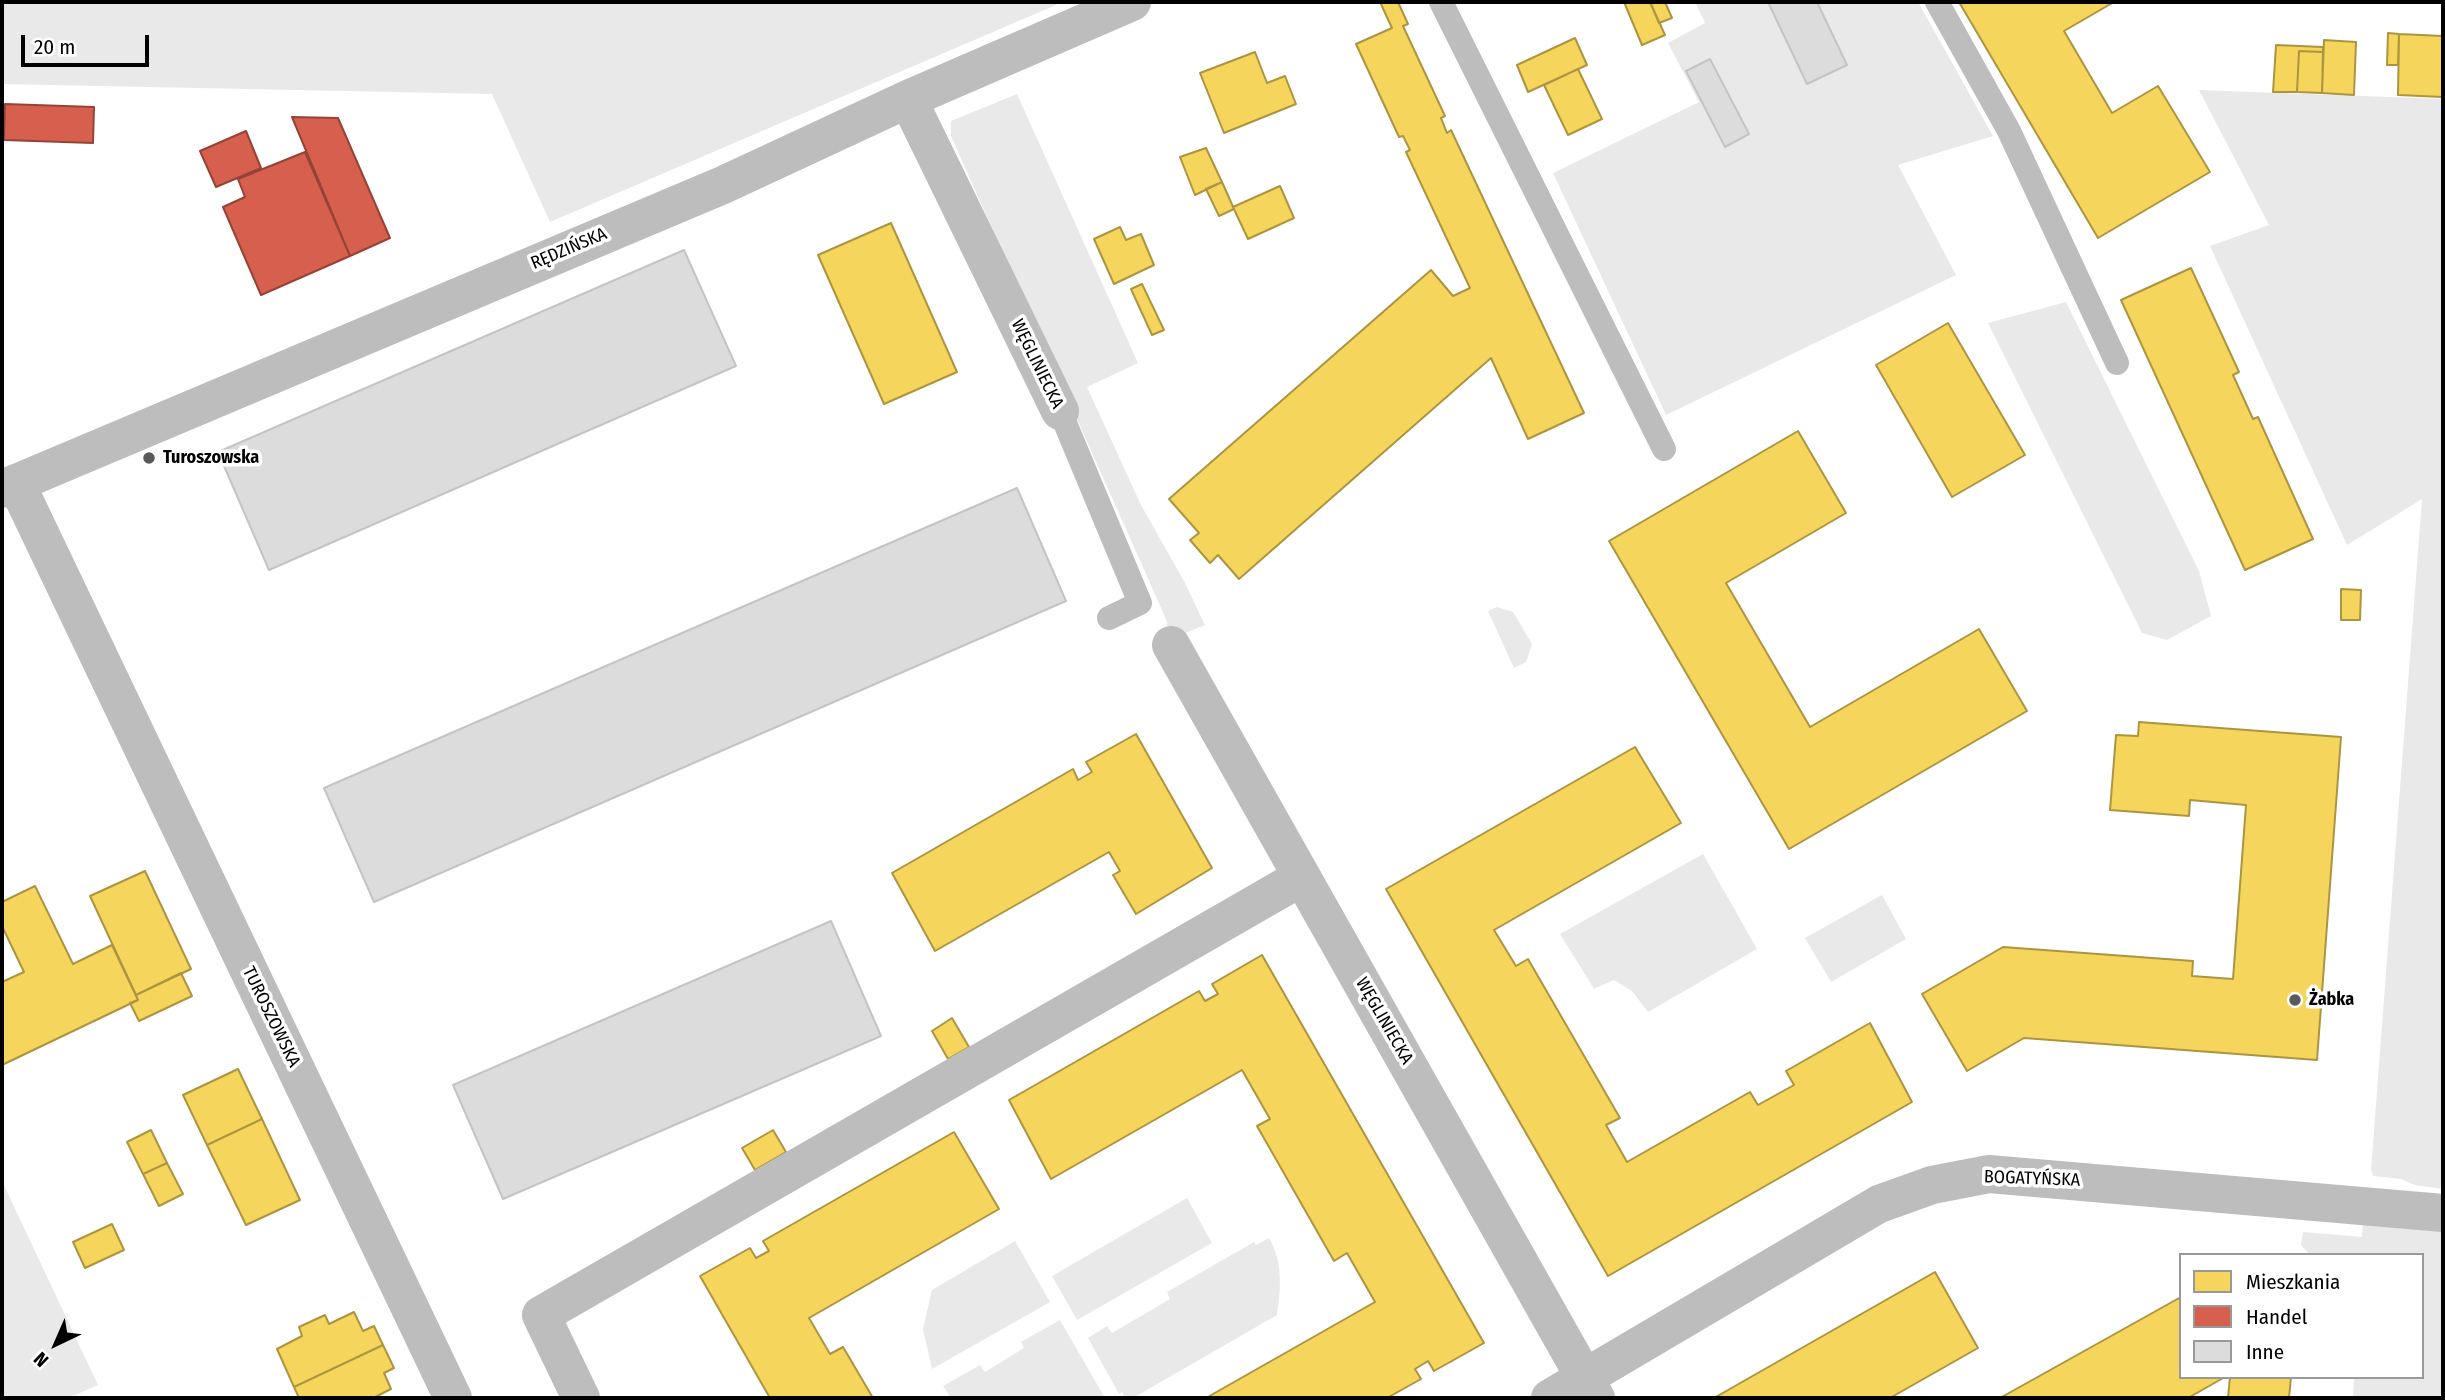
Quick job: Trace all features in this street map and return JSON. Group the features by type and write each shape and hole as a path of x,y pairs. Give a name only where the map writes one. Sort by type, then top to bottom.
{"street":[{"name":"RĘDZIŃSKA","path":"9,486 723,185 908,99 1132,2"},
{"name":"WĘGLINIECKA","path":"908,99 1060,411"},
{"name":"TUROSZOWSKA","path":"9,486 453,1398"},
{"name":"WĘGLINIECKA","path":"1171,645 1591,1388"},
{"path":"580,1398 541,1315 1302,877"},
{"name":"BOGATYŃSKA","path":"1550,1398 1591,1388 1879,1203 1932,1185 1989,1174 2443,1213"}],"lane":[{"path":"1441,2 1664,449"},
{"path":"1937,2 2009,131 2117,363"},
{"name":"WĘGLINIECKA","path":"1060,411 1140,603 1109,618"}],"shaded area":[{"path":"2,2 1063,2 550,222 492,94 2,84"},
{"path":"1695,2 1918,2 1993,136 1898,165 1956,275 1666,415 1553,173 1699,102 1668,43 1705,23"},
{"path":"2199,90 2443,99 2443,1189 2415,1185 2401,1179 2373,1176 2371,1170 2422,499 2347,545 2210,246 2269,225"},
{"path":"1017,94 1138,363 1087,387 1141,505 1185,583 1205,625 1170,639 1166,619 951,136 951,121"},
{"path":"2066,302 2199,571 2211,616 2167,640 2142,633 1988,323"},
{"path":"1497,607 1513,612 1532,644 1526,662 1514,668 1488,611"},
{"path":"1703,854 1757,949 1648,1012 1632,991 1614,980 1594,989 1560,934"},
{"path":"1882,895 1906,939 1831,982 1805,938"},
{"path":"2,1181 98,1385 68,1398 2,1398"},
{"path":"1187,1198 1212,1243 1077,1320 1052,1276"},
{"path":"2363,1222 2443,1231 2443,1398 2353,1398 2354,1379 2424,1379 2424,1253 2308,1253 2301,1245 2303,1232 2362,1237"},
{"path":"1269,1238 1277,1256 1280,1275 1277,1315 1133,1398 1125,1398 1122,1392 1119,1394 1088,1338 1107,1326 1112,1333 1170,1299 1167,1292 1254,1242 1256,1245"},
{"path":"1015,1241 1050,1302 932,1369 923,1329 932,1290"},
{"path":"1060,1320 1105,1398 951,1398 943,1386 980,1365 985,1372 1024,1348 1021,1342"}],"building: Mieszkania":[{"path":"1380,2 1398,2 1408,24 1403,26 1445,116 1441,118 1447,133 1451,130 1584,413 1528,439 1491,358 1239,579 1218,555 1210,563 1190,540 1199,533 1169,499 1431,270 1453,296 1470,288 1406,152 1410,150 1403,136 1399,137 1356,44 1392,28"},
{"path":"1624,2 1650,2 1665,35 1642,45"},
{"path":"1650,2 1665,2 1672,18 1659,23"},
{"path":"1959,2 2114,2 2064,31 2112,113 2158,86 2210,172 2098,238"},
{"path":"2388,33 2399,34 2398,65 2387,65"},
{"path":"2399,34 2443,36 2443,97 2398,95"},
{"path":"1575,38 1587,65 1528,92 1517,65"},
{"path":"2324,40 2356,42 2354,95 2322,93"},
{"path":"2276,45 2323,47 2323,52 2299,51 2297,92 2273,92"},
{"path":"2299,51 2323,52 2322,93 2297,92"},
{"path":"1255,52 1267,83 1285,76 1296,104 1224,133 1200,73"},
{"path":"1578,69 1602,119 1568,135 1544,85"},
{"path":"1206,148 1222,182 1195,195 1180,157"},
{"path":"1222,182 1234,209 1219,216 1206,189"},
{"path":"1280,186 1294,218 1248,239 1233,207"},
{"path":"891,223 957,372 884,404 818,255"},
{"path":"1120,227 1126,240 1141,234 1154,265 1114,284 1094,239"},
{"path":"2191,268 2239,372 2233,375 2253,419 2258,417 2313,539 2245,570 2121,300"},
{"path":"1142,284 1164,330 1152,335 1131,289"},
{"path":"1948,323 2025,455 1952,497 1876,365"},
{"path":"1798,431 1846,513 1726,583 1810,727 1979,629 2027,711 1789,849 1609,541"},
{"path":"2341,589 2361,590 2360,620 2341,620"},
{"path":"2139,722 2341,737 2317,1060 2024,1038 1967,1071 1922,994 2003,947 2193,961 2192,976 2233,979 2246,805 2190,800 2189,816 2110,810 2116,735 2138,736"},
{"path":"1136,734 1212,868 1136,914 1113,875 1120,871 1109,852 935,951 892,873 1073,769 1078,780 1092,772 1086,762"},
{"path":"1635,747 1681,823 1494,930 1516,966 1528,959 1620,1118 1606,1125 1627,1162 1750,1092 1758,1105 1794,1085 1786,1071 1870,1023 1912,1102 1608,1276 1386,889"},
{"path":"145,871 191,969 136,995 90,896"},
{"path":"35,886 73,964 112,945 138,1000 2,1065 2,982 24,972 2,926 2,902"},
{"path":"1262,955 1484,1343 1434,1371 1428,1361 1415,1369 1421,1379 1387,1398 1206,1398 1375,1302 1347,1253 1334,1261 1257,1126 1270,1119 1242,1070 1051,1179 1009,1100 1199,991 1205,1001 1218,994 1212,984"},
{"path":"181,973 192,996 139,1021 130,1003 138,1000 136,995"},
{"path":"952,1018 969,1047 948,1059 932,1031"},
{"path":"238,1069 262,1119 207,1145 183,1095"},
{"path":"262,1119 300,1200 246,1225 207,1145"},
{"path":"151,1130 167,1163 143,1174 127,1142"},
{"path":"773,1130 786,1152 755,1170 742,1148"},
{"path":"954,1132 999,1209 809,1318 830,1354 843,1347 873,1398 770,1398 700,1276 750,1248 756,1258 769,1251 763,1241"},
{"path":"167,1163 183,1194 159,1206 143,1174"},
{"path":"112,1224 124,1250 85,1268 73,1242"},
{"path":"1935,1272 1978,1348 1890,1398 1714,1398"},
{"path":"2179,1298 2179,1379 2221,1379 2188,1398 2000,1398"},
{"path":"354,1312 363,1331 374,1326 383,1345 294,1387 277,1349 302,1336 299,1327 325,1315 329,1324"},
{"path":"383,1345 394,1368 384,1373 391,1389 373,1398 299,1398 294,1387"},
{"path":"2230,1379 2291,1379 2289,1398 2228,1398"}],"building: Handel":[{"path":"5,104 94,107 93,143 4,140"},
{"path":"292,117 338,118 390,238 350,256"},
{"path":"246,131 261,168 216,187 200,151"},
{"path":"305,152 350,256 261,295 223,207 245,197 238,179"}],"building: Inne":[{"path":"1768,2 1817,2 1847,65 1807,84"},
{"path":"1710,59 1749,134 1725,147 1686,71"},
{"path":"684,250 736,366 269,570 218,452"},
{"path":"1017,488 1066,601 374,902 324,788"},
{"path":"831,921 881,1036 503,1199 453,1085"}],"place":[{"name":"Turoszowska","path":"149,458"},
{"name":"Żabka","path":"2295,1000"}]}
